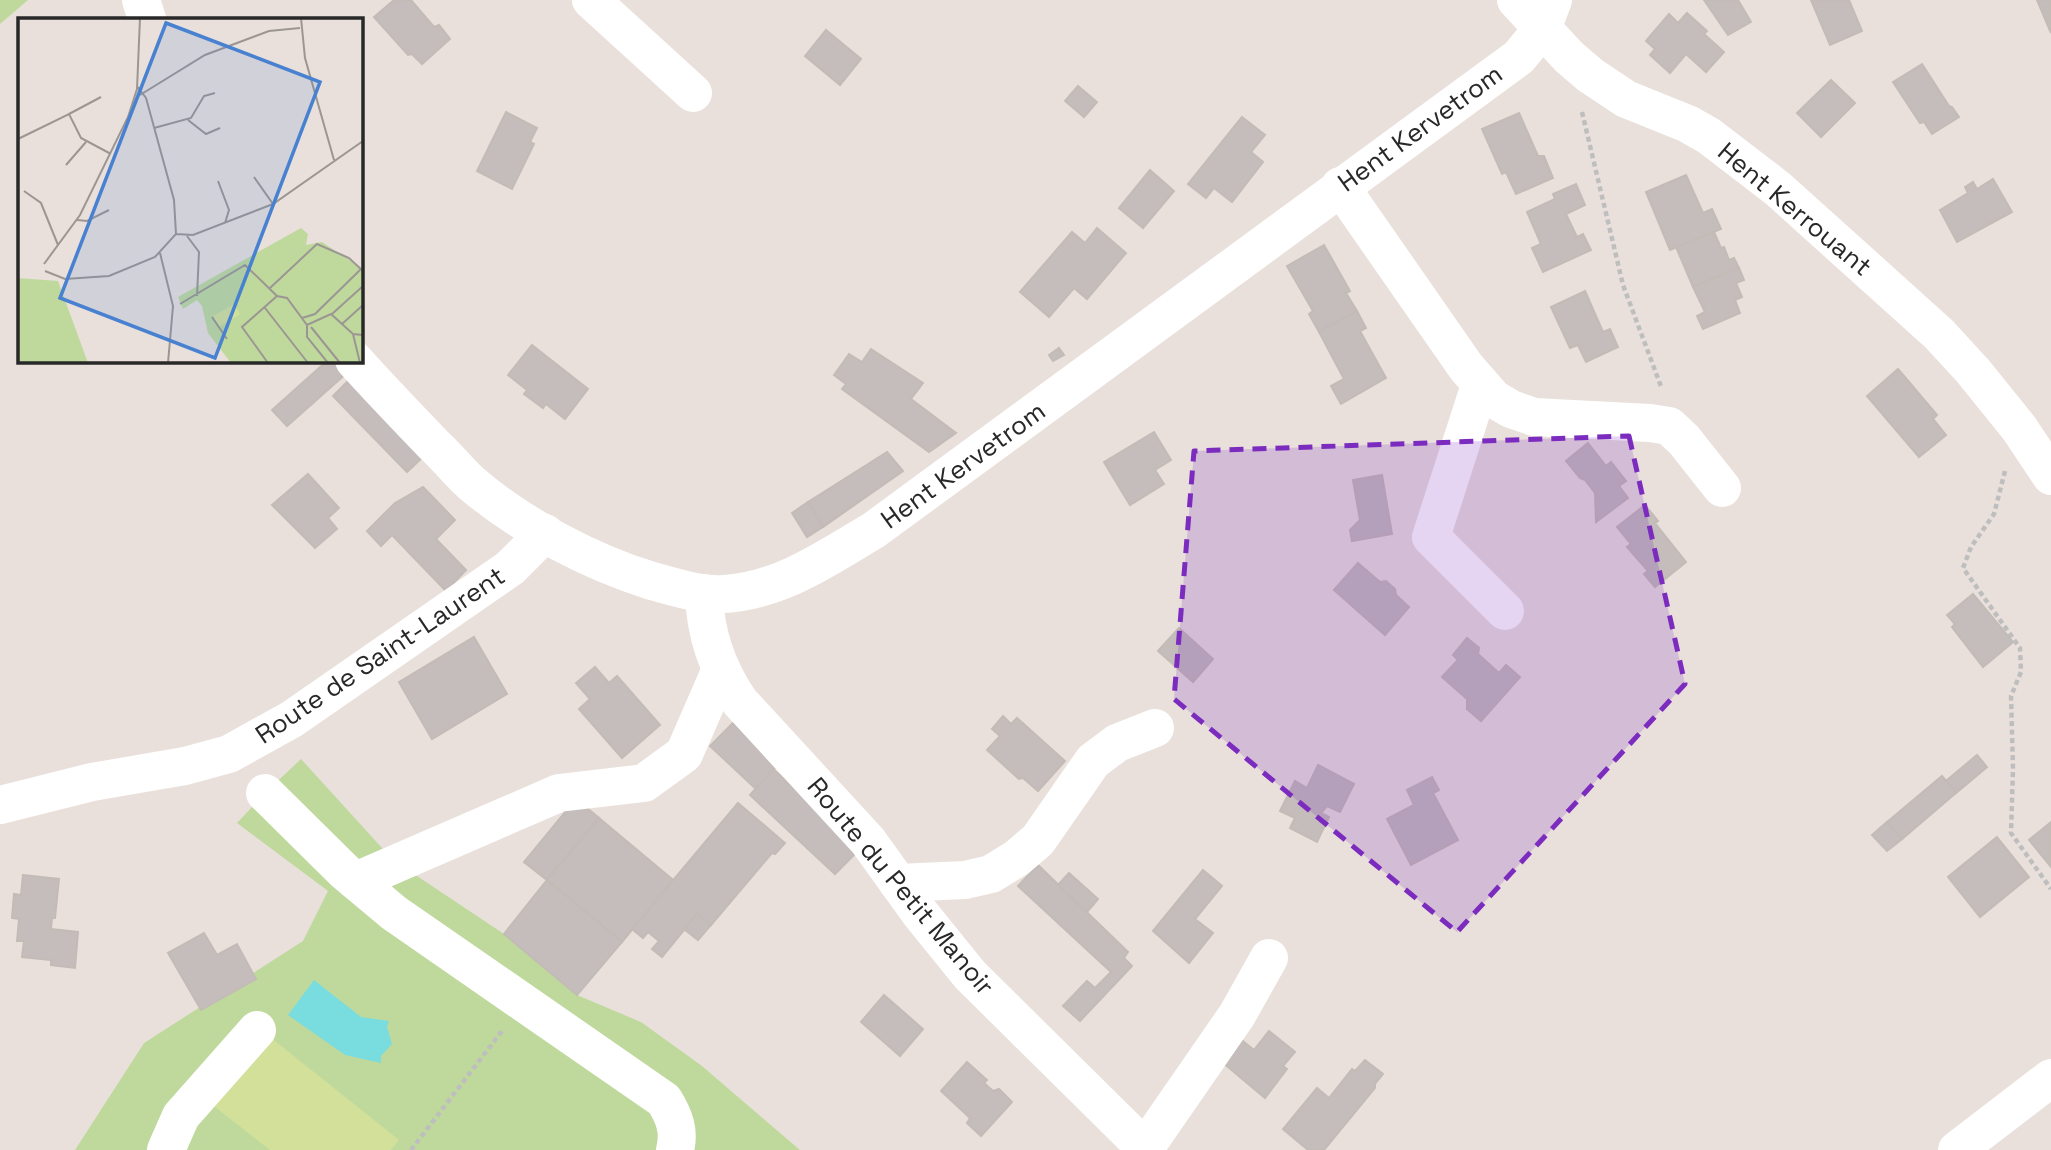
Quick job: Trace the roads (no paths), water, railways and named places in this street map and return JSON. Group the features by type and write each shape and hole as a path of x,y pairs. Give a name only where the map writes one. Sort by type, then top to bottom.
{"street":[{"path":"141,0 147,18"},
{"path":"591,0 693,93"},
{"name":"Hent Kerrouant","path":"1516,0 1547,15 1569,57 1590,75 1626,99 1688,124 1709,136 1778,189 1938,334 1973,371 2019,428 2051,475"},
{"name":"Hent Kervetrom","path":"356,362 471,482 545,533 636,576 704,593 723,595 741,592 791,578 874,530 1519,57 1547,15"},
{"path":"1340,186 1480,385 1494,399 1511,410 1534,417 1669,426 1684,440 1722,488"},
{"path":"1480,385 1431,537 1505,611"},
{"name":"Route de Saint-Laurent","path":"0,804 92,782 185,766 229,754 292,719 500,575 545,533"},
{"name":"Route du Petit Manoir","path":"704,593 708,631 721,669 740,702 842,810 970,975 1146,1149"},
{"path":"356,881 559,793 644,783 684,754 721,669"},
{"path":"898,883 965,880 991,874 1038,840 1093,761 1117,743 1155,728"},
{"path":"265,793 356,881 394,913 664,1100 676,1119 675,1150"},
{"path":"1146,1149 1237,1015 1269,958"},
{"path":"166,1150 181,1116 257,1030"},
{"path":"1957,1150 2051,1079"}],"water":[{"path":"314,980 361,1017 389,1021 387,1027 392,1044 381,1056 381,1063 345,1055 288,1015"}]}
